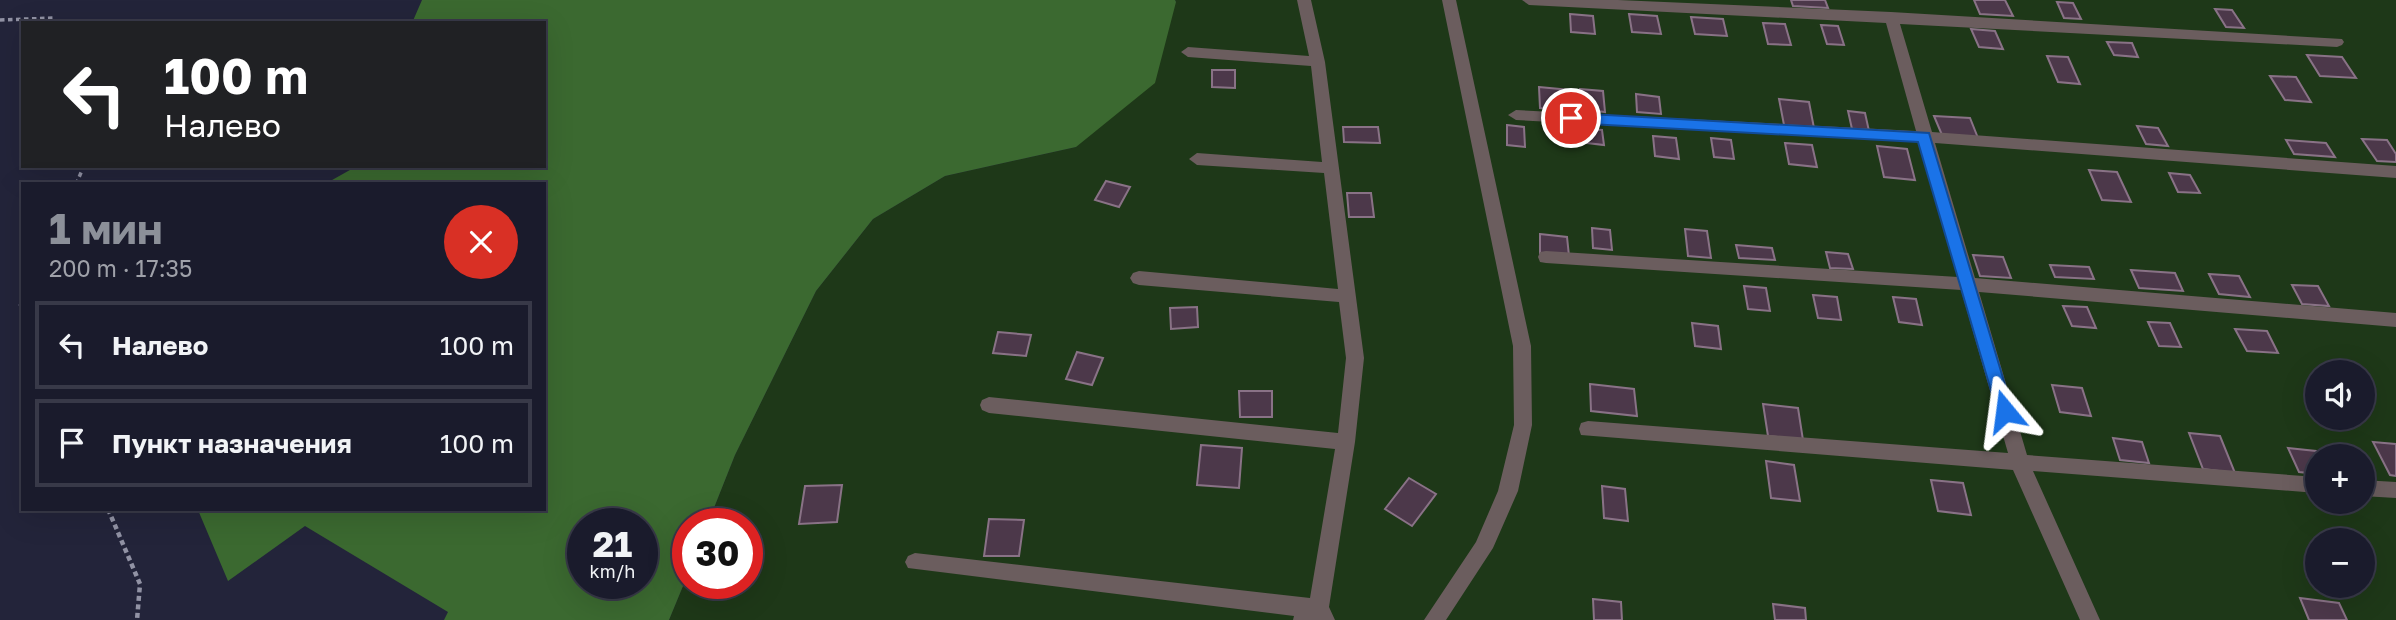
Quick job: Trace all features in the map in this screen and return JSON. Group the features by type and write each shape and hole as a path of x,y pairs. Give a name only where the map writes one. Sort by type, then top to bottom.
{"street":[{"path":"915,562 1316,616 1346,442 1355,358 1318,62 1304,0"},
{"path":"1434,620 1483,548 1508,491 1523,425 1522,346 1449,0"},
{"path":"1529,0 2337,42"},
{"path":"1891,17 2020,463 2090,620"},
{"path":"1188,52 1318,62"},
{"path":"1516,115 1924,137 2396,172"},
{"path":"1197,159 1330,168"},
{"path":"1546,257 1967,284 2396,320"},
{"path":"1139,278 1346,296"},
{"path":"989,405 1346,442"},
{"path":"1588,429 2305,484"},
{"path":"2375,489 2396,490"}],"path":[{"path":"0,20 54,18 55,21"},
{"path":"109,511 140,584 137,620"}],"green space":[{"path":"422,0 1176,2 1155,83 1076,147 945,176 873,219 816,291 735,455 714,508 672,508 672,599 678,599 669,620 444,620 448,612 305,526 228,581 198,511 546,511 546,182 329,182 353,168 546,168 546,21 413,21"},
{"path":"1175,0 2396,0 2396,620 669,620 678,599 763,599 763,508 714,508 735,455 816,291 873,219 945,176 1076,147"}],"building":[{"path":"1791,0 1825,0 1828,8 1793,6"},
{"path":"1974,0 2005,0 2013,16 1980,14"},
{"path":"2057,2 2073,3 2081,19 2064,18"},
{"path":"2215,9 2232,10 2244,28 2226,27"},
{"path":"1570,14 1593,16 1595,34 1571,32"},
{"path":"1629,14 1657,16 1661,34 1632,32"},
{"path":"1691,17 1723,19 1727,36 1695,34"},
{"path":"1763,23 1785,24 1791,45 1768,44"},
{"path":"1821,25 1838,26 1844,45 1827,44"},
{"path":"1971,29 1995,31 2003,49 1979,47"},
{"path":"2107,42 2132,43 2138,57 2114,55"},
{"path":"2307,55 2342,57 2356,78 2320,76"},
{"path":"2047,56 2068,57 2080,84 2058,82"},
{"path":"1212,70 1235,70 1235,88 1212,87"},
{"path":"2270,76 2296,77 2311,102 2285,100"},
{"path":"1539,87 1570,90 1571,111 1540,108"},
{"path":"1580,89 1603,91 1605,112 1582,109"},
{"path":"1636,94 1659,97 1661,114 1637,112"},
{"path":"1779,99 1809,102 1814,128 1784,125"},
{"path":"1848,111 1865,113 1869,131 1852,129"},
{"path":"1934,116 1970,118 1978,138 1942,135"},
{"path":"1507,125 1524,127 1525,147 1507,145"},
{"path":"2137,126 2158,128 2168,146 2146,144"},
{"path":"1343,127 1378,127 1380,143 1344,142"},
{"path":"1579,128 1602,130 1604,145 1579,142"},
{"path":"1653,136 1676,138 1679,159 1655,156"},
{"path":"1711,138 1731,140 1734,159 1714,157"},
{"path":"2362,139 2387,140 2396,154 2396,162 2377,161"},
{"path":"2286,140 2326,143 2335,157 2294,154"},
{"path":"1785,143 1812,145 1817,167 1789,164"},
{"path":"1877,146 1907,149 1915,180 1884,177"},
{"path":"2089,170 2117,172 2131,202 2102,200"},
{"path":"2169,173 2190,175 2200,193 2178,192"},
{"path":"1106,181 1130,187 1119,207 1095,200"},
{"path":"1347,193 1371,193 1374,217 1349,217"},
{"path":"1592,228 1610,230 1612,250 1593,248"},
{"path":"1685,229 1707,231 1711,258 1688,256"},
{"path":"1540,234 1567,237 1569,256 1540,253"},
{"path":"1736,245 1772,248 1775,260 1739,258"},
{"path":"1826,252 1848,254 1853,269 1830,268"},
{"path":"1973,255 2003,257 2011,278 1980,276"},
{"path":"2050,265 2089,267 2094,279 2055,277"},
{"path":"2131,270 2175,273 2183,291 2139,288"},
{"path":"2209,274 2239,276 2250,297 2219,294"},
{"path":"2292,285 2318,286 2329,306 2302,304"},
{"path":"1744,286 1766,288 1770,311 1748,309"},
{"path":"1813,295 1837,297 1841,320 1818,318"},
{"path":"1893,297 1916,299 1922,325 1899,322"},
{"path":"2063,306 2087,307 2096,328 2072,326"},
{"path":"1197,307 1198,327 1171,329 1170,308"},
{"path":"2148,322 2170,323 2181,347 2159,346"},
{"path":"1692,323 1718,326 1721,349 1695,346"},
{"path":"2235,329 2267,331 2278,353 2247,351"},
{"path":"998,332 1031,335 1026,356 993,353"},
{"path":"1077,352 1103,358 1092,385 1066,379"},
{"path":"1590,384 1634,389 1637,416 1591,411"},
{"path":"2052,385 2082,388 2091,416 2060,412"},
{"path":"1239,391 1272,391 1272,417 1240,417"},
{"path":"1763,404 1798,408 1803,440 1768,436"},
{"path":"2189,433 2220,436 2235,473 2203,469"},
{"path":"2113,438 2142,442 2149,463 2120,460"},
{"path":"2373,442 2396,444 2396,476 2390,475"},
{"path":"1201,445 1242,448 1239,488 1197,485"},
{"path":"2288,448 2305,450 2305,473 2299,472"},
{"path":"1766,461 1794,465 1800,501 1771,498"},
{"path":"1409,478 1436,494 1412,526 1385,509"},
{"path":"1931,480 1963,483 1971,515 1938,511"},
{"path":"842,485 837,522 799,524 805,486"},
{"path":"1602,486 1625,489 1628,521 1604,518"},
{"path":"989,519 1024,520 1019,556 984,556"},
{"path":"2300,598 2339,603 2347,620 2309,620"},
{"path":"1593,599 1621,602 1622,620 1594,620"},
{"path":"1773,604 1805,608 1806,620 1775,620"}],"route":[{"path":"1571,118 1924,137 2005,411"}]}
